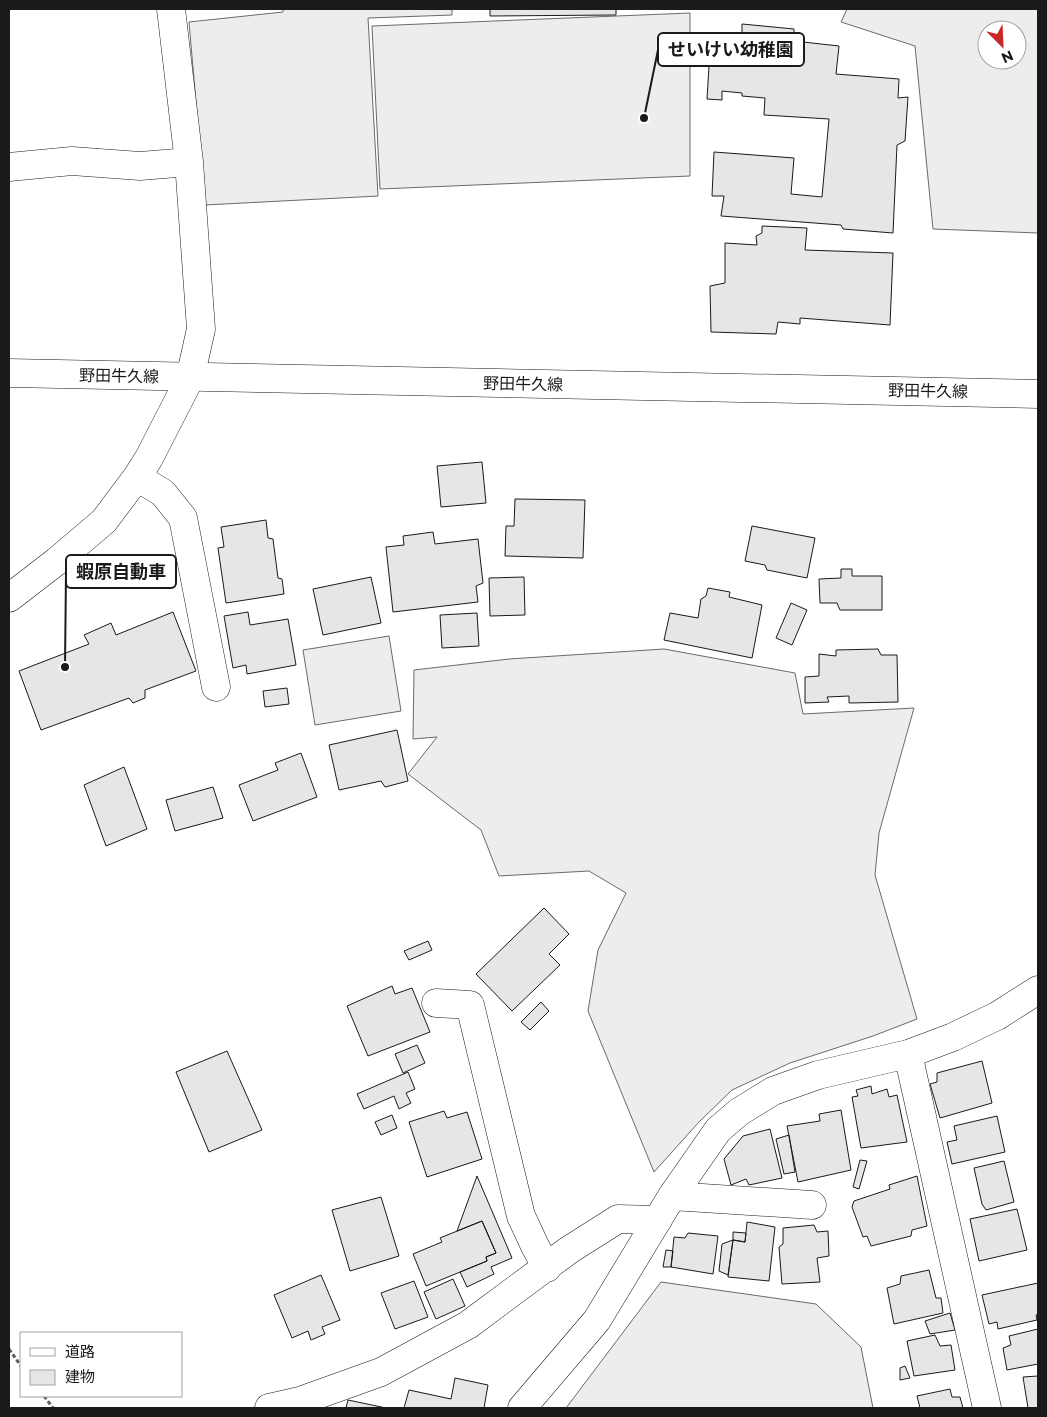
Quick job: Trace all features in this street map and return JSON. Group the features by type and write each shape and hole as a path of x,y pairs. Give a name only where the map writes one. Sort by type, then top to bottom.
{"street":[{"path":"9,598 58,561 104,521 137,477 190,378 201,329 189,162 171,9"},
{"path":"9,167 72,161 140,166 189,162"},
{"name":"野田牛久線","path":"9,374 1038,394"},
{"path":"137,477 163,493 183,518 216,687"},
{"path":"522,1408 597,1320 672,1196 718,1130 739,1112 773,1091 818,1075 908,1054 953,1037 997,1016 1038,990"},
{"path":"436,1003 470,1005 521,1216 547,1268"},
{"path":"908,1054 987,1408"},
{"path":"672,1196 812,1205"},
{"path":"269,1408 300,1405 381,1372 468,1325 569,1250 618,1219 658,1220"}],"path":[{"path":"9,1350 20,1365"},
{"path":"45,1397 53,1408"}],"shaded area":[{"path":"283,9 452,9 452,15 368,18 378,196 205,205 189,22 283,12"},
{"path":"847,9 1038,9 1038,233 933,229 915,46 841,22"},
{"path":"690,13 690,176 380,189 372,26"},
{"path":"389,636 401,711 315,725 303,650"},
{"path":"664,649 795,673 803,714 914,708 879,833 875,875 917,1019 873,1036 790,1063 732,1090 699,1122 654,1172 588,1011 598,950 626,893 589,871 499,876 481,830 408,774 437,737 413,739 414,670 509,659"},
{"path":"661,1282 816,1304 861,1347 873,1408 566,1408"}],"building":[{"path":"490,9 616,9 616,15 490,16"},
{"path":"742,24 794,29 794,41 839,46 836,74 899,79 898,98 908,97 905,141 897,145 893,233 843,229 841,225 721,216 724,196 712,196 714,152 794,158 791,194 822,197 829,119 764,115 765,98 742,96 742,93 722,91 722,100 707,99 711,34 742,35"},
{"path":"762,226 807,228 805,250 893,253 890,325 800,318 800,324 778,322 776,334 711,332 710,286 725,283 725,243 757,245 756,236 762,233"},
{"path":"482,462 486,503 441,507 437,466"},
{"path":"515,499 585,500 583,558 505,556 506,526 514,526"},
{"path":"266,520 268,538 273,539 278,578 282,579 284,594 226,603 218,548 224,547 221,527"},
{"path":"752,526 815,538 807,578 767,570 765,565 745,561"},
{"path":"433,532 435,544 478,539 483,583 476,586 478,602 393,612 386,547 404,545 403,536"},
{"path":"841,569 852,569 852,576 882,576 882,610 840,610 837,603 820,603 819,579 841,578"},
{"path":"371,577 381,623 323,635 313,589"},
{"path":"524,577 525,615 490,616 489,578"},
{"path":"708,588 730,592 729,597 762,605 752,658 664,640 670,613 698,618 701,599 706,596"},
{"path":"791,603 807,610 792,645 776,638"},
{"path":"173,612 196,671 145,690 145,698 133,703 129,698 41,730 19,671 89,644 84,635 111,623 116,635"},
{"path":"248,612 250,625 288,619 296,665 247,674 246,665 233,668 224,616"},
{"path":"477,613 479,646 442,648 440,615"},
{"path":"878,649 881,655 897,655 898,702 849,703 849,696 827,697 829,702 805,703 805,677 819,676 819,654 836,656 836,650"},
{"path":"287,688 289,704 265,707 263,691"},
{"path":"397,730 408,781 385,787 381,781 339,790 329,745"},
{"path":"301,753 317,797 253,821 239,785 278,770 275,763"},
{"path":"124,767 147,829 106,846 84,785"},
{"path":"213,787 223,818 175,831 166,800"},
{"path":"544,908 569,934 549,954 560,965 512,1011 476,974"},
{"path":"428,941 432,950 409,960 404,951"},
{"path":"392,986 395,994 412,988 430,1032 368,1056 347,1006"},
{"path":"541,1002 549,1011 530,1030 521,1022"},
{"path":"417,1045 425,1063 403,1073 395,1054"},
{"path":"227,1051 262,1130 209,1152 176,1072"},
{"path":"982,1061 992,1103 940,1118 930,1084 937,1082 937,1073"},
{"path":"408,1072 415,1089 406,1093 411,1103 399,1109 394,1096 364,1109 357,1094"},
{"path":"871,1086 872,1094 887,1089 889,1097 897,1095 907,1142 861,1148 852,1097 858,1096 856,1090"},
{"path":"841,1110 851,1170 798,1182 787,1126 820,1121 819,1114"},
{"path":"444,1111 447,1118 467,1112 482,1159 427,1177 409,1122"},
{"path":"392,1115 397,1128 381,1135 375,1122"},
{"path":"997,1116 1005,1152 952,1164 947,1142 957,1140 954,1126"},
{"path":"770,1129 782,1178 749,1185 746,1179 731,1185 724,1159 743,1136"},
{"path":"789,1135 795,1172 784,1174 776,1139"},
{"path":"860,1160 867,1161 859,1189 853,1187"},
{"path":"1004,1161 1014,1202 986,1210 982,1204 974,1168"},
{"path":"477,1176 512,1258 491,1267 494,1274 467,1287 460,1272 487,1261 486,1257 496,1253 482,1221 457,1231"},
{"path":"917,1176 927,1226 912,1230 911,1236 871,1246 867,1236 863,1237 852,1207 854,1201 890,1189 889,1185"},
{"path":"381,1197 399,1256 350,1271 332,1210"},
{"path":"1017,1209 1027,1250 979,1261 970,1219"},
{"path":"482,1221 496,1253 486,1257 487,1261 426,1286 413,1254 442,1242 440,1238"},
{"path":"747,1222 775,1227 769,1281 728,1277 733,1240 745,1242"},
{"path":"814,1225 817,1232 828,1231 829,1256 817,1258 820,1282 782,1284 779,1247 783,1244 783,1228"},
{"path":"733,1232 746,1233 745,1242 733,1240"},
{"path":"688,1233 718,1236 713,1274 671,1267 674,1237 685,1238"},
{"path":"733,1240 728,1275 719,1271 722,1244"},
{"path":"666,1250 673,1251 671,1267 663,1267"},
{"path":"929,1270 936,1298 941,1298 943,1313 894,1324 887,1288 900,1284 901,1276"},
{"path":"321,1275 340,1320 322,1327 325,1334 311,1340 308,1331 292,1338 274,1295"},
{"path":"453,1279 465,1306 436,1319 424,1292"},
{"path":"414,1281 428,1317 395,1329 381,1293"},
{"path":"1038,1283 1037,1320 998,1329 997,1322 989,1324 982,1295"},
{"path":"950,1313 955,1330 930,1334 925,1321"},
{"path":"1038,1329 1038,1364 1007,1370 1003,1348 1011,1345 1009,1336"},
{"path":"935,1335 940,1346 951,1345 955,1370 914,1376 907,1341"},
{"path":"905,1366 910,1378 900,1380 900,1368"},
{"path":"1038,1376 1038,1408 1028,1408 1023,1377"},
{"path":"455,1378 488,1385 484,1408 404,1408 409,1390 451,1399"},
{"path":"950,1389 952,1397 960,1397 963,1408 920,1408 917,1396"},
{"path":"348,1400 386,1408 346,1408"}],"place":[{"name":"せいけい幼稚園","path":"644,118"},
{"name":"蝦原自動車","path":"65,667"}]}
